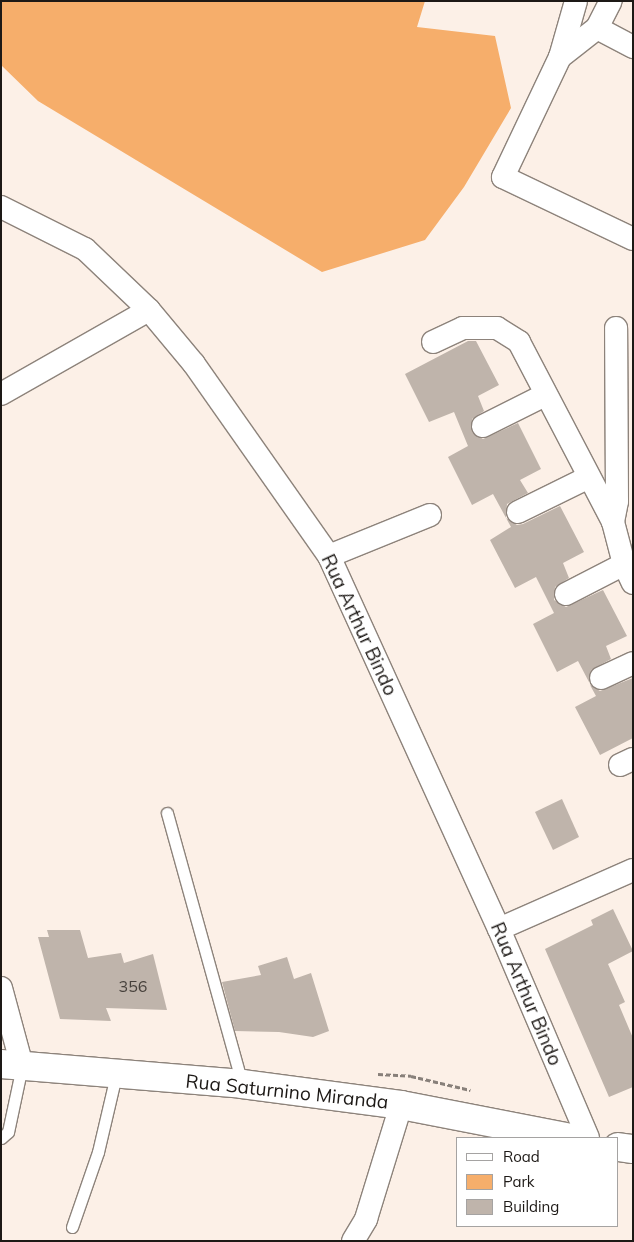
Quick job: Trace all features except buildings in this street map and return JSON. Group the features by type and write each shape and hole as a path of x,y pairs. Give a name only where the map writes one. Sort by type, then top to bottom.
{"main road":[{"name":"Rua Saturnino Miranda","path":"12,1065 242,1084 401,1105 566,1137"},
{"path":"619,1147 633,1150"}],"street":[{"path":"576,1 560,57 503,177 633,238"},
{"path":"560,57 597,28 611,1"},
{"path":"597,28 633,46"},
{"name":"Rua Arthur Bindo","path":"1,207 85,249 149,310 194,364 329,556 499,929 588,1137"},
{"path":"1,394 149,310"},
{"path":"434,342 463,328 497,328 519,342 589,478 621,508"},
{"path":"566,594 628,573 621,508 625,407 616,328"},
{"path":"483,426 545,395"},
{"path":"518,512 589,478"},
{"path":"329,556 430,515"},
{"path":"601,678 633,663"},
{"path":"499,929 633,870"},
{"path":"1,988 12,1065"},
{"path":"353,1241 366,1219 401,1105"}],"lane":[{"path":"167,813 242,1084"},
{"path":"1,1138 8,1132 12,1065"},
{"path":"72,1227 98,1152 116,1075"}],"green space":[{"path":"1,1 425,1 417,27 495,36 511,108 464,187 425,240 322,272 38,101 1,65"}]}
